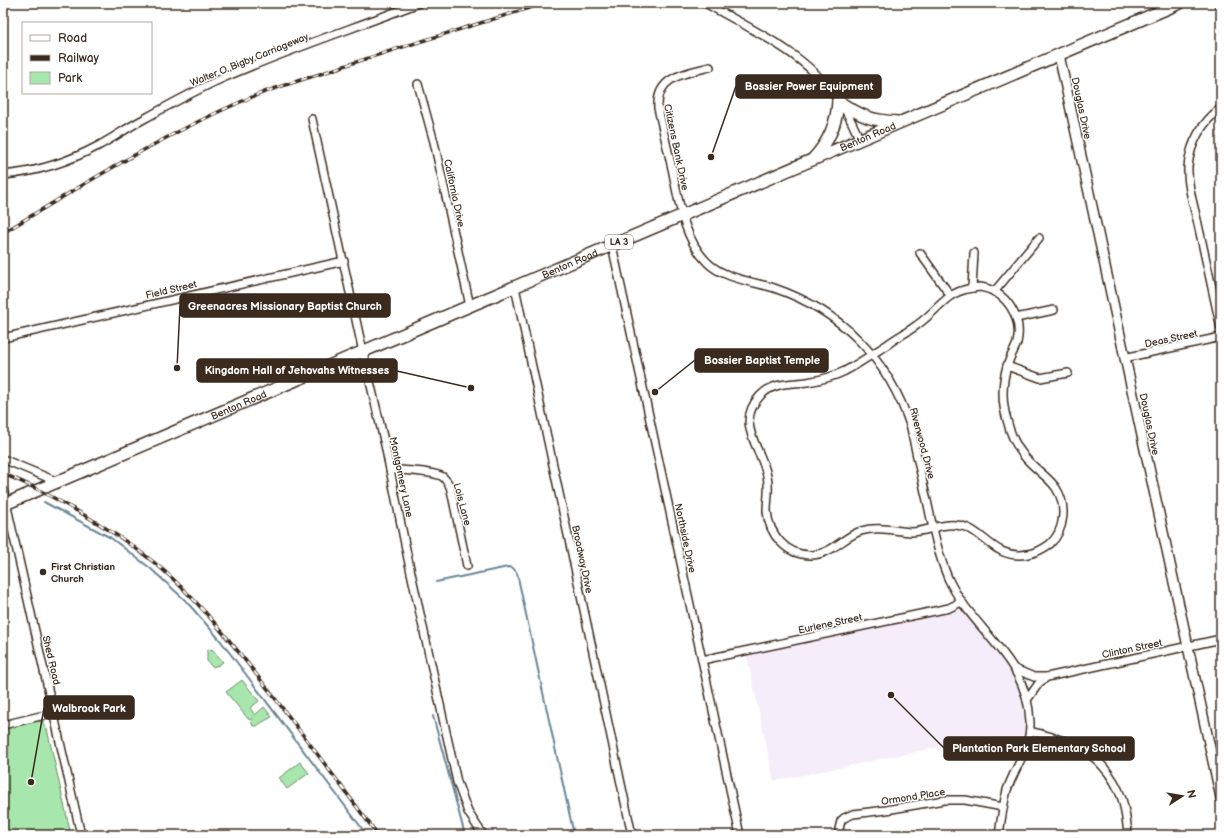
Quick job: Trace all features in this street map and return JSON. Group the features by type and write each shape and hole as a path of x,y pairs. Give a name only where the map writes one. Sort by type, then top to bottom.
{"main road":[{"name":"Benton Road","path":"5,505 1180,3"},
{"path":"838,101 857,113 877,121 901,122"},
{"path":"812,161 830,136 838,109 838,101"}],"street":[{"name":"Walter O. Bigby Carriageway","path":"3,175 20,174 42,169 73,158 98,146 178,100 223,78 419,3"},
{"path":"704,3 772,40 794,54 811,68 826,84 845,110 860,140"},
{"path":"1218,3 1221,10"},
{"name":"Douglas Drive","path":"1060,55 1124,358 1221,798"},
{"name":"Citizens Bank Drive","path":"682,216 658,108 658,98 662,88 675,76 710,67"},
{"name":"California Drive","path":"418,84 434,142 470,306"},
{"path":"1221,108 1208,119 1197,135 1191,151 1188,168 1192,198 1221,329"},
{"name":"Montgomery Lane","path":"312,120 390,469 408,559 457,782 468,812 483,835"},
{"name":"Riverwood Drive","path":"682,216 694,244 704,259 713,267 741,279 794,296 832,316 857,337 872,354 894,386 906,414 915,447 932,528 948,578 961,602 1006,655 1015,669 1027,700 1030,715 1030,731 1024,754 1012,780 1003,807 999,835"},
{"path":"994,292 1039,238"},
{"name":"Northside Drive","path":"612,246 740,835"},
{"path":"920,253 950,295"},
{"path":"972,288 974,253"},
{"name":"Field Street","path":"3,338 344,261"},
{"name":"Broadway Drive","path":"515,287 632,835"},
{"path":"984,288 1001,296 1010,305 1016,318 1018,329 1017,342 1007,366 1003,390 1006,418 1013,437 1024,456 1038,471 1051,481 1060,495 1063,518 1058,534 1052,542 1043,549 1029,554 1014,555 1001,552 965,526 950,524 911,532 881,529 865,530 852,536 823,554 799,554 783,545 776,537 769,524 767,510 767,475 750,432 750,417 760,396 778,385 815,381 830,377 848,369 920,323 950,295 963,289 984,288"},
{"path":"1016,318 1054,310"},
{"name":"Deas Street","path":"1124,358 1221,337"},
{"path":"1007,366 1040,378 1068,373"},
{"path":"3,459 58,482"},
{"name":"Lois Lane","path":"390,469 434,474 443,477 446,480 451,490 467,566"},
{"name":"Shed Road","path":"3,489 5,505 81,835"},
{"name":"Eurlene Street","path":"702,660 949,608 961,602"},
{"name":"Clinton Street","path":"1015,669 1034,677 1047,677 1221,639"},
{"path":"1027,700 1039,683 1047,677"},
{"path":"3,725 53,714"},
{"path":"1030,731 1072,744 1091,756 1104,768 1114,782 1122,799 1128,835"},
{"name":"Ormond Place","path":"840,835 839,829 841,821 852,814 878,812 949,800 970,800 1003,807"}],"shaded area":[{"path":"961,602 1012,663 1030,715 1020,763 988,737 774,781 746,652"}],"green space":[{"path":"210,649 213,650 223,662 212,667 207,661 207,651"},
{"path":"242,680 259,701 250,708 255,715 264,707 272,717 257,726 253,726 251,722 253,718 249,720 226,692"},
{"path":"39,721 44,722 42,723 47,729 71,835 3,835 3,728"},
{"path":"300,762 309,773 287,789 279,778"}],"waterway":[{"path":"44,502 111,538 150,568 185,600 220,640 367,835"},
{"path":"436,582 508,567 513,568 517,573 574,835"},
{"path":"433,716 465,835"}],"railway":[{"path":"3,233 125,160 219,111 280,87 545,3"},
{"path":"3,474 23,482 104,527 127,542 172,578 205,612 236,649 378,835"}],"place":[{"name":"Bossier Power Equipment","path":"711,157"},
{"name":"Greenacres Missionary Baptist Church","path":"177,368"},
{"name":"Kingdom Hall of Jehovahs Witnesses","path":"471,388"},
{"name":"Bossier Baptist Temple","path":"655,392"},
{"name":"First Christian Church","path":"43,572"},
{"name":"Plantation Park Elementary School","path":"891,695"},
{"name":"Walbrook Park","path":"31,782"}]}
